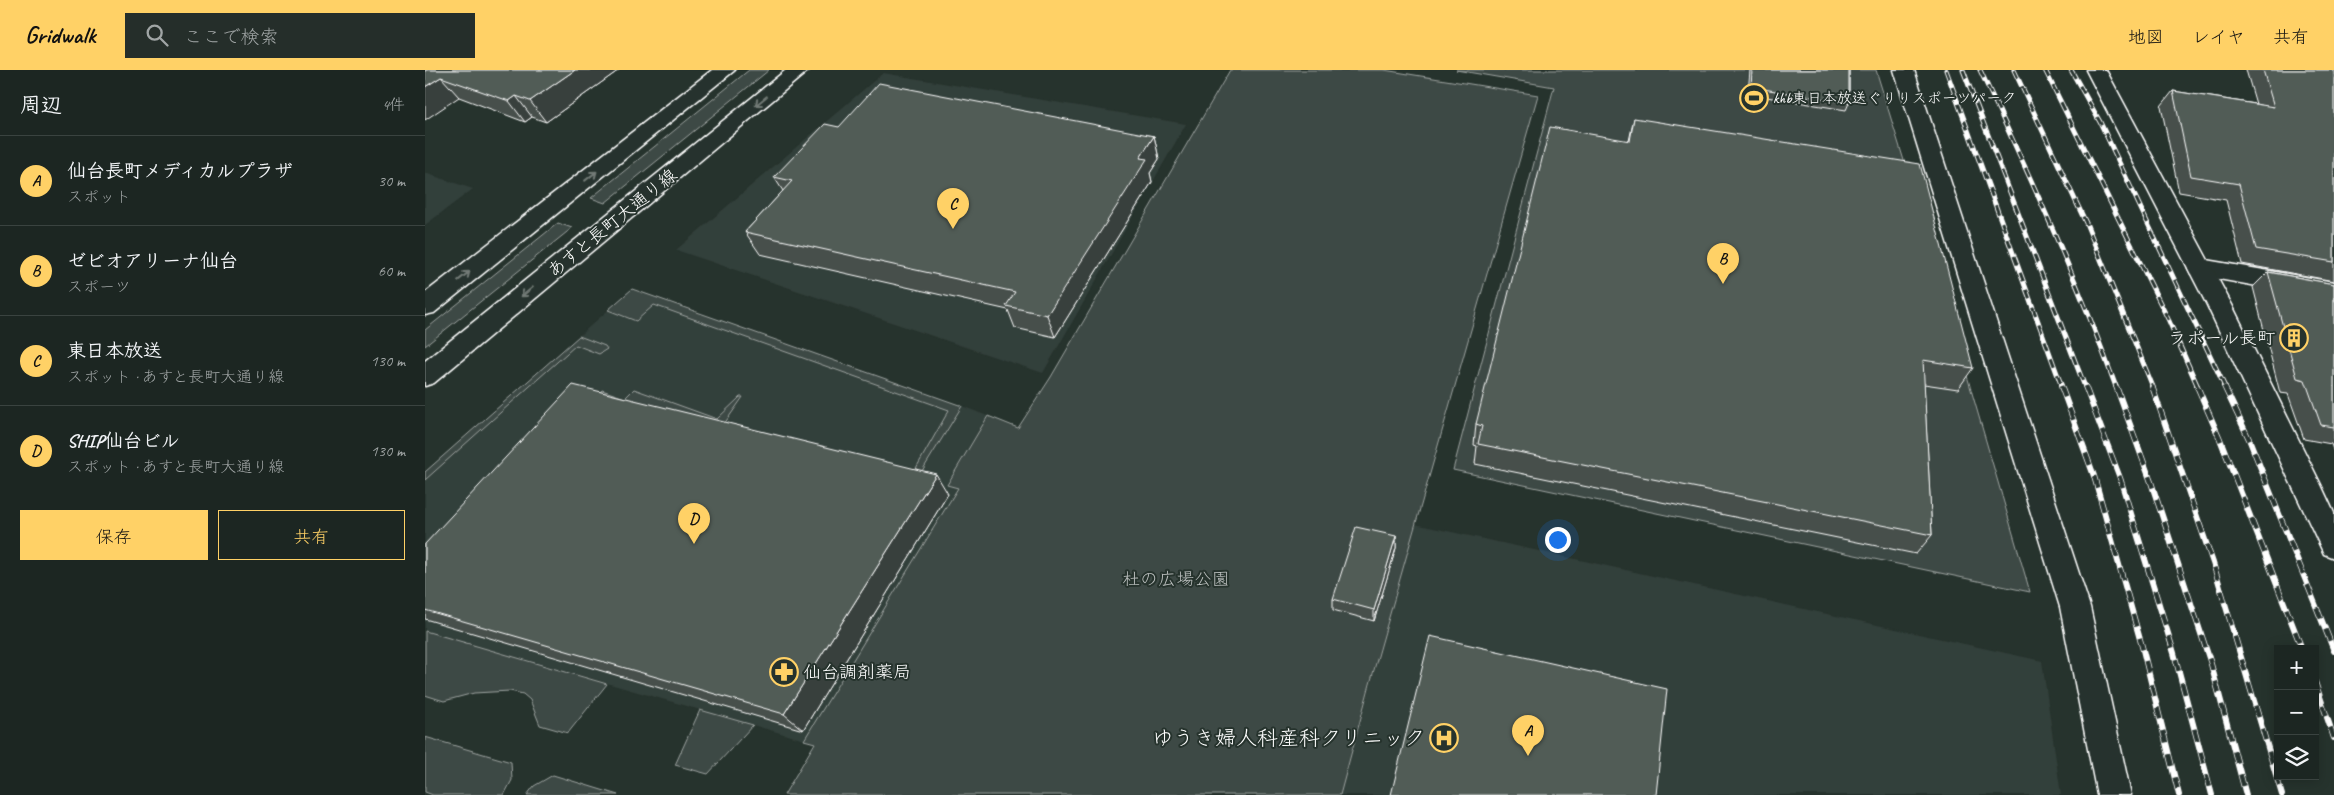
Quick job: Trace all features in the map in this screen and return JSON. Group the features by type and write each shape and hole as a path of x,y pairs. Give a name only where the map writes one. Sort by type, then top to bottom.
{"street":[{"path":"425,306 725,70"},
{"name":"あすと長町大通り線","path":"425,376 799,70"},
{"path":"1904,70 2075,607 2114,795"},
{"path":"2096,70 2200,268 2288,442 2334,545"},
{"path":"2200,268 2334,291"}],"shaded area":[{"path":"883,73 1186,124 1043,373 676,250"},
{"path":"425,173 473,189 425,225"},
{"path":"632,289 962,406 1018,428 815,743 425,631 425,472"},
{"path":"1415,524 2042,661 2061,795 1340,795"}],"green space":[{"path":"749,70 769,70 605,203 591,198"},
{"name":"杜の広場公園","path":"1230,70 1384,70 1538,95 1340,795 784,795 815,743 804,740 958,488 947,485 988,416 1018,428 1051,377"},
{"path":"1456,70 1876,70 2030,592 1453,470 1554,87"},
{"path":"558,223 572,228 425,346 425,330"},
{"path":"632,289 962,406 917,479 911,477 949,410 654,305 636,321 608,310"},
{"path":"579,336 605,346 607,349 599,354 576,345 425,480 425,472"},
{"path":"634,389 717,419 740,397 743,397 717,434 591,402 602,390 625,398"},
{"path":"425,631 607,684 568,733 540,725 530,700 523,694 510,691 474,693 444,701 425,695"},
{"path":"700,710 753,725 708,774 675,765"},
{"path":"425,737 511,762 512,780 504,795 433,795 425,792"},
{"path":"553,775 618,795 527,795 534,786"}],"building":[{"path":"425,70 575,70 530,101 516,96 509,101 441,77 425,87"},
{"path":"1752,70 1849,70 1849,103 1751,87"},
{"path":"2263,70 2334,70 2334,262 2256,249 2239,184 2191,176 2173,91 2274,107"},
{"path":"879,83 1154,136 1140,158 1147,159 1047,315 1006,306 1015,292 745,232 792,181 774,177 825,124 839,127"},
{"path":"1634,118 1920,164 1973,368 1923,360 1932,535 1478,444 1482,426 1476,424 1550,127 1630,141"},
{"path":"2268,272 2334,284 2334,427 2321,425 2305,380 2297,378"},
{"path":"573,385 936,474 784,714 425,610 425,544"},
{"path":"1356,527 1396,536 1374,610 1333,599"},
{"path":"1430,636 1667,689 1656,795 1391,795"}],"railway":[{"path":"1946,70 2062,387"},
{"path":"1963,70 2085,387"},
{"path":"1980,70 2052,227 2116,387"},
{"path":"2014,70 2086,223 2153,387"},
{"path":"2045,70 2169,321 2198,387"},
{"path":"2071,70 2100,122 2225,387"},
{"path":"2061,386 2094,476 2143,650 2179,795"},
{"path":"2085,386 2120,478 2174,653 2212,795"},
{"path":"2116,386 2151,482 2211,664 2246,795"},
{"path":"2152,386 2213,563 2282,795"},
{"path":"2197,386 2220,439 2300,645"},
{"path":"2224,386 2249,439 2334,651"},
{"path":"2318,690 2334,738"}],"place":[{"name":"khb東日本放送ぐりりスポーツパーク","path":"1754,98"},
{"name":"東日本放送","path":"953,229"},
{"name":"ゼビオアリーナ仙台","path":"1723,284"},
{"name":"ラポール長町","path":"2294,338"},
{"name":"SHIP仙台ビル","path":"694,544"},
{"name":"仙台調剤薬局","path":"784,672"},
{"name":"ゆうき婦人科産科クリニック","path":"1444,738"},
{"name":"仙台長町メディカルプラザ","path":"1528,756"}]}
